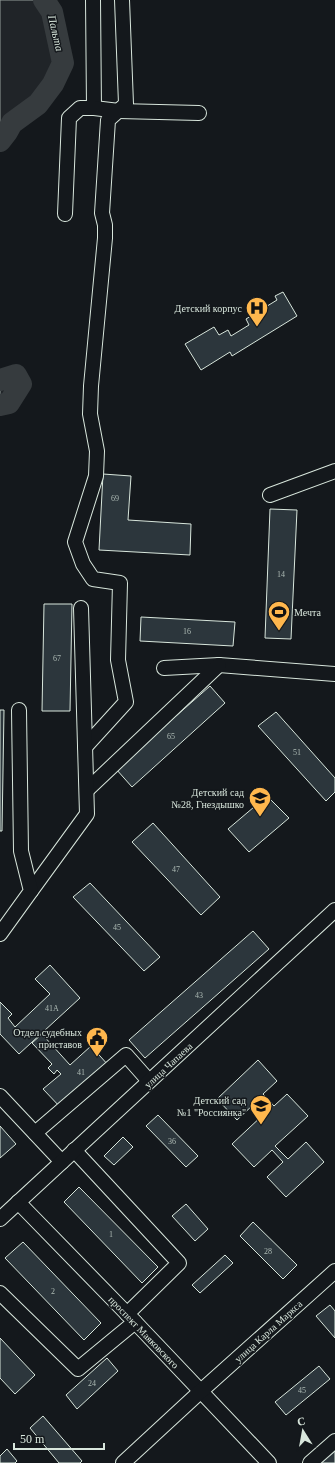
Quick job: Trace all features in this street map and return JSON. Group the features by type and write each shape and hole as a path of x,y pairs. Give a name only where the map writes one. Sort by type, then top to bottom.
{"street":[{"path":"93,0 94,108"},
{"path":"85,747 126,702 118,660 120,583 93,579 83,564 75,542 96,476 97,450 90,414 91,386 105,238 105,225 102,213 108,120 126,104 122,0"},
{"path":"65,214 69,118 80,108 118,111 199,113"},
{"path":"270,495 335,471"},
{"path":"0,934 87,814 81,608"},
{"path":"87,790 218,665"},
{"path":"164,668 218,665 335,674"},
{"path":"19,710 21,851 31,891"},
{"name":"улица Чапаева","path":"0,1219 335,910"},
{"path":"35,1133 126,1055 149,1081"},
{"path":"0,1096 62,1162"},
{"path":"0,1293 78,1369 131,1318 179,1263 74,1150"},
{"name":"проспект Маяковского","path":"18,1202 269,1463"},
{"name":"улица Карла Маркса","path":"123,1463 335,1271"},
{"path":"310,1463 335,1441"}],"shaded area":[{"path":"0,0 44,0 52,12 63,63 53,84 38,104 12,123 0,141"},
{"path":"16,375 21,384 9,403 0,405 0,380"}],"building":[{"path":"283,292 297,316 232,356 230,352 201,370 185,344 214,327 219,335 228,330 231,336 249,325 246,319 277,300 275,296"},
{"path":"103,474 131,476 128,520 191,524 190,555 99,550"},
{"path":"270,509 297,510 291,639 265,638"},
{"path":"44,604 72,604 70,711 42,711"},
{"path":"141,617 235,622 233,646 140,641"},
{"path":"210,686 225,703 132,787 116,769"},
{"path":"0,710 4,710 2,831 0,831"},
{"path":"276,712 335,778 335,792 326,801 258,726"},
{"path":"267,796 289,818 249,852 228,829"},
{"path":"153,823 220,897 201,915 132,842"},
{"path":"90,883 160,957 144,971 73,897"},
{"path":"253,931 269,949 145,1058 129,1040"},
{"path":"50,965 80,998 19,1054 0,1034 0,1002 12,1014 8,1018 15,1027 50,994 35,979"},
{"path":"42,1034 70,1065 91,1046 109,1066 62,1109 43,1089 61,1074 57,1070 54,1074 48,1068 52,1064 32,1043"},
{"path":"258,1060 277,1081 263,1094 274,1106 287,1094 308,1116 275,1146 288,1159 306,1142 324,1162 286,1197 267,1177 283,1162 272,1150 254,1167 232,1144 264,1114 255,1103 237,1120 217,1099"},
{"path":"158,1115 198,1156 186,1167 146,1126"},
{"path":"0,1126 16,1144 0,1158"},
{"path":"123,1137 133,1147 114,1165 104,1156"},
{"path":"79,1187 158,1267 142,1283 64,1202"},
{"path":"186,1204 208,1229 195,1241 172,1216"},
{"path":"253,1222 297,1265 283,1279 240,1236"},
{"path":"23,1242 101,1323 84,1340 5,1258"},
{"path":"225,1255 233,1263 200,1293 192,1285"},
{"path":"330,1305 335,1311 335,1338 316,1316"},
{"path":"0,1338 35,1375 15,1394 0,1378"},
{"path":"107,1358 118,1371 77,1409 66,1395"},
{"path":"319,1366 330,1379 286,1415 275,1402"},
{"path":"43,1416 82,1461 80,1463 59,1463 30,1428"},
{"path":"7,1449 17,1461 15,1463 0,1463 0,1456"},
{"path":"335,1450 335,1463 320,1463"}],"waterway":[{"name":"Пальта","path":"0,141 12,123 38,104 53,84 63,63 52,12 44,0"},
{"name":"Пальта","path":"0,380 16,375 21,384 9,403 0,405"}],"place":[{"name":"Детский корпус","path":"257,328"},
{"name":"Мечта","path":"279,632"},
{"name":"Детский сад №28, Гнездышко","path":"260,818"},
{"name":"Отдел судебных приставов","path":"97,1058"},
{"name":"Детский сад №1 \"Россиянка\"","path":"261,1126"}]}
